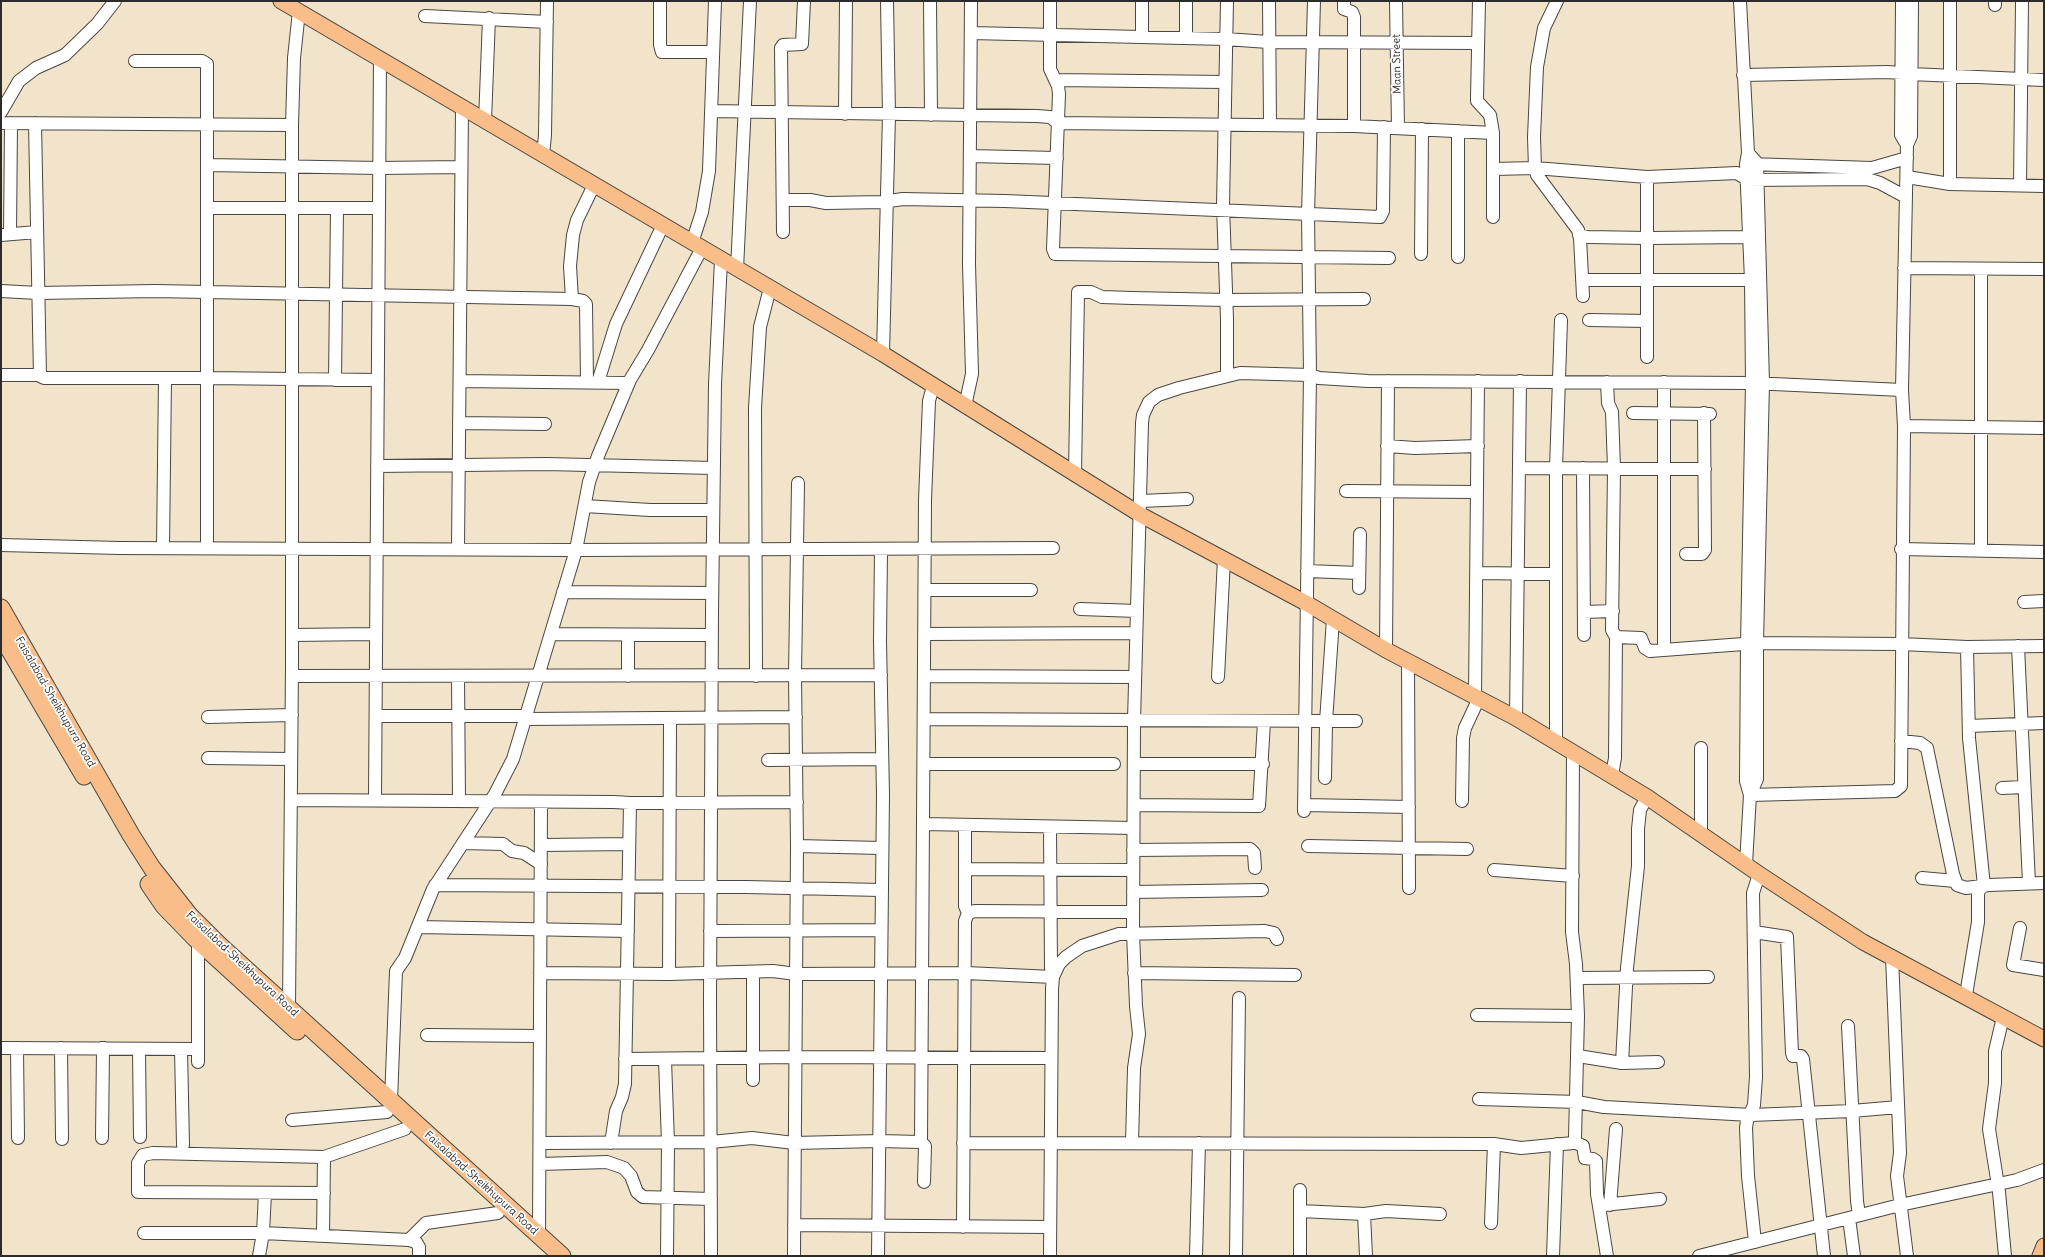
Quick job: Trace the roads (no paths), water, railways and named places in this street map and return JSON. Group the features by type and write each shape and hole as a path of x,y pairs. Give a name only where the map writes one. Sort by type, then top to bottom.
{"highway":[{"name":"Faisalabad-Sheikhupura Road","path":"1,608 152,868 189,915 289,1007 389,1107 405,1129 545,1256"},
{"name":"Faisalabad-Sheikhupura Road","path":"1,635 148,883 164,906 198,941 562,1256"}],"main road":[{"path":"281,1 882,354 1075,474 1141,508 1224,559 1306,603 1386,650 1516,718 1647,797 1759,874 1863,942 1966,995 2003,1018 2044,1039"},
{"path":"2040,1256 2044,1246"}],"street":[{"path":"1,112 4,93 24,76 65,55 97,24 115,1"},
{"path":"543,155 545,135 547,1"},
{"path":"660,1 660,45 662,52 712,52"},
{"path":"292,1120 389,1107 395,974 403,962 435,885 506,776 518,744 576,550 595,466 628,383 648,350 697,245 708,178 715,1"},
{"path":"737,269 750,1"},
{"path":"783,232 784,200 781,48 783,45 802,44 804,1"},
{"path":"845,114 846,1"},
{"path":"882,354 889,115 887,1"},
{"path":"930,1 930,115"},
{"path":"965,406 972,374 969,201 971,1"},
{"path":"1050,1 1050,69 1059,94 1056,203 1053,249 1055,254 1389,258"},
{"path":"1142,1 1142,37"},
{"path":"1186,1 1186,38"},
{"path":"1227,1 1223,212 1227,375"},
{"path":"1269,1 1268,42 1270,49 1270,125"},
{"path":"1314,1 1308,214 1310,375 1304,808 1409,807"},
{"path":"1344,1 1344,8 1353,14 1354,126"},
{"name":"Maan Street","path":"1396,1 1398,128"},
{"path":"1478,1 1476,98 1490,116 1493,133 1493,217"},
{"path":"1557,1 1544,28 1537,67 1534,137 1535,168 1537,175 1578,230 1583,296"},
{"path":"1740,1 1743,75 1751,160 1748,178 1751,280 1758,383"},
{"path":"1750,795 1898,790 1901,783 1901,548 1904,426 1902,390 1907,145 1911,136 1902,1"},
{"path":"1906,74 1912,1"},
{"path":"1950,1 1950,184"},
{"path":"2020,185 2022,1"},
{"path":"289,1007 292,715 292,125 294,58 299,11"},
{"path":"425,16 547,22"},
{"path":"485,121 489,18"},
{"path":"971,33 1226,39 1268,42 1397,42 1478,44"},
{"path":"375,800 380,59"},
{"path":"135,61 206,62 208,166 207,548"},
{"path":"1743,75 1887,72 2044,80"},
{"path":"1055,80 1225,82"},
{"path":"458,549 462,107"},
{"path":"711,111 1050,117 1058,123 1354,126 1493,133"},
{"path":"37,232 5,234 6,123 292,125"},
{"path":"35,123 40,375"},
{"path":"784,200 810,200 826,203 903,199 1056,203 1223,212 1382,216 1384,127"},
{"path":"1421,254 1422,129"},
{"path":"1458,131 1458,257"},
{"path":"970,156 1057,158"},
{"path":"1751,160 1872,168 1907,158"},
{"path":"1746,864 1750,795 1757,779 1752,644 1758,383 1748,178 1751,160"},
{"path":"208,166 379,168 461,167"},
{"path":"1493,168 1535,168 1647,177 1867,179 1906,197"},
{"path":"1647,177 1647,357"},
{"path":"1906,177 1950,184 2044,186"},
{"path":"572,299 570,266 572,235 577,220 594,185"},
{"path":"208,208 379,208"},
{"path":"335,380 336,208"},
{"path":"592,382 616,324 663,225"},
{"path":"1579,235 1588,237 1648,238 1750,237"},
{"path":"711,1256 710,931 712,593 718,317 721,260"},
{"path":"1904,268 2044,269"},
{"path":"1981,269 1981,550"},
{"path":"1582,280 1751,280"},
{"path":"756,676 757,550 755,408 760,327 770,288"},
{"path":"1,291 38,293 208,292 460,296 583,300 586,304 592,382"},
{"path":"1075,474 1078,292 1092,292 1102,297 1226,300 1364,298"},
{"path":"1556,743 1556,468 1561,320"},
{"path":"1589,320 1647,321"},
{"path":"1132,1143 1134,1068 1139,1034 1134,973 1133,933 1134,721 1141,508 1142,423 1145,407 1148,402 1158,395 1227,375 1240,373 1310,375 1339,380 1758,383 1902,390"},
{"path":"1,375 40,375 44,378 378,380"},
{"path":"163,548 165,378"},
{"path":"460,381 628,383"},
{"path":"1386,650 1388,381"},
{"path":"1462,801 1465,728 1477,697 1476,573 1478,381"},
{"path":"1516,718 1520,381"},
{"path":"1607,382 1608,403 1612,412 1614,468 1612,630 1616,637 1615,758 1612,775"},
{"path":"1664,382 1664,650"},
{"path":"924,1182 925,1146 921,1142 921,1058 923,973 926,550 925,500 929,401 933,386"},
{"path":"1632,413 1708,414 1704,469 1705,550 1702,554 1686,554"},
{"path":"459,423 545,424"},
{"path":"1904,426 2044,428"},
{"path":"1387,446 1415,448 1478,446"},
{"path":"377,466 546,464 714,468"},
{"path":"1519,468 1704,469"},
{"path":"1583,468 1584,635"},
{"path":"794,1256 797,888 797,760 795,675 798,483"},
{"path":"1346,491 1477,492"},
{"path":"1141,508 1188,499"},
{"path":"585,506 650,510 713,510"},
{"path":"1359,588 1360,534"},
{"path":"1,545 163,548 576,550 926,550 1053,548"},
{"path":"1901,548 2044,552"},
{"path":"878,1256 882,848 881,550"},
{"path":"1218,677 1224,559"},
{"path":"1307,571 1360,573"},
{"path":"1476,573 1556,574"},
{"path":"925,590 1031,590"},
{"path":"563,592 712,593"},
{"path":"2024,602 2044,601"},
{"path":"1080,609 1137,611"},
{"path":"1584,612 1613,610"},
{"path":"1324,778 1333,619"},
{"path":"925,634 1136,633"},
{"path":"292,635 376,634"},
{"path":"551,634 712,635"},
{"path":"628,634 628,676"},
{"path":"1616,637 1641,638 1647,650 1752,644 1901,644 1968,647 2044,646"},
{"path":"2018,646 2029,883"},
{"path":"1968,647 1968,738 1984,886"},
{"path":"1408,661 1409,888"},
{"path":"292,676 881,675"},
{"path":"458,676 458,801"},
{"path":"924,676 1135,677"},
{"path":"208,717 292,715"},
{"path":"376,716 526,718 796,717"},
{"path":"669,974 670,718"},
{"path":"924,719 1264,722 1356,721"},
{"path":"1134,805 1258,806 1261,802 1264,722"},
{"path":"1969,726 2044,723"},
{"path":"1901,741 1920,743 1927,748 1955,881 1962,888 2044,883"},
{"path":"1701,748 1701,833"},
{"path":"1573,753 1572,932 1577,978 1578,1016 1577,1102 1574,1142"},
{"path":"208,758 291,759"},
{"path":"768,760 882,759"},
{"path":"924,764 1114,764"},
{"path":"1134,764 1263,764"},
{"path":"2002,788 2024,787"},
{"path":"1622,1063 1626,978 1638,866 1638,829 1640,810 1647,797"},
{"path":"291,800 630,803 797,802"},
{"path":"539,1235 541,802"},
{"path":"610,1143 616,1111 624,1090 630,803"},
{"path":"924,824 1133,828"},
{"path":"963,1227 966,973 965,921 968,913 965,906 965,825"},
{"path":"1050,827 1051,968 1053,977 1050,1256"},
{"path":"463,843 503,844 512,851 524,853 541,864"},
{"path":"541,845 629,844"},
{"path":"797,846 882,848"},
{"path":"1308,846 1467,848"},
{"path":"1133,850 1250,849 1254,853 1255,868"},
{"path":"965,869 1133,870"},
{"path":"1494,870 1573,876"},
{"path":"1755,1242 1747,1158 1747,1124 1754,1105 1756,1070 1753,894 1759,874"},
{"path":"1922,878 1955,881"},
{"path":"435,885 881,890"},
{"path":"1966,995 1977,928 1978,895 1979,889 1984,886"},
{"path":"1133,892 1262,890"},
{"path":"968,913 1133,912"},
{"path":"418,927 628,931"},
{"path":"2020,928 2013,965 2044,970"},
{"path":"710,931 880,930"},
{"path":"1053,977 1059,964 1066,957 1082,946 1110,936 1133,933 1269,932 1275,935 1277,939"},
{"path":"1754,932 1787,937 1792,1053 1793,1056 1801,1056 1803,1059 1824,1256"},
{"path":"198,941 198,1062"},
{"path":"1892,956 1900,1153 1897,1176 1907,1256"},
{"path":"753,972 753,1080"},
{"path":"540,973 966,973 1053,977"},
{"path":"1134,973 1295,975"},
{"path":"1577,978 1708,977"},
{"path":"1236,1256 1239,998"},
{"path":"1477,1015 1578,1016"},
{"path":"2003,1018 1995,1051 1995,1083 1989,1129 2005,1256"},
{"path":"1848,1026 1852,1111 1854,1256"},
{"path":"427,1035 540,1036"},
{"path":"1,1048 198,1049"},
{"path":"17,1048 18,1138"},
{"path":"61,1048 62,1139"},
{"path":"102,1138 103,1048"},
{"path":"139,1049 140,1137"},
{"path":"181,1049 183,1145"},
{"path":"1578,1056 1622,1063 1658,1062"},
{"path":"625,1059 665,1060 796,1057 879,1059 1051,1058"},
{"path":"665,1060 668,1143 667,1256"},
{"path":"1478,1099 1577,1102 1604,1107 1751,1116 1809,1114 1898,1107"},
{"path":"324,1193 138,1192 138,1163 143,1156 153,1153 324,1157 405,1129"},
{"path":"1606,1256 1605,1205 1616,1129"},
{"path":"540,1143 711,1142 752,1138 794,1143 879,1141 921,1142"},
{"path":"963,1143 1494,1144 1521,1148 1574,1142 1583,1146 1585,1158 1593,1159 1596,1162 1605,1205"},
{"path":"1196,1256 1199,1143"},
{"path":"1491,1223 1494,1144"},
{"path":"1553,1256 1557,1144"},
{"path":"323,1236 324,1157"},
{"path":"540,1164 600,1161 615,1164 624,1168 629,1173 639,1195 646,1198 711,1199"},
{"path":"1699,1256 1900,1204 1997,1184 2033,1175 2044,1170"},
{"path":"1300,1190 1300,1256"},
{"path":"259,1256 263,1233 265,1193"},
{"path":"1605,1205 1660,1199"},
{"path":"1300,1211 1364,1214 1386,1211 1440,1214"},
{"path":"409,1240 426,1223 498,1213"},
{"path":"1364,1214 1366,1256"},
{"path":"794,1226 1050,1227"},
{"path":"144,1233 263,1233 409,1240 416,1242 419,1247 419,1256"}]}
